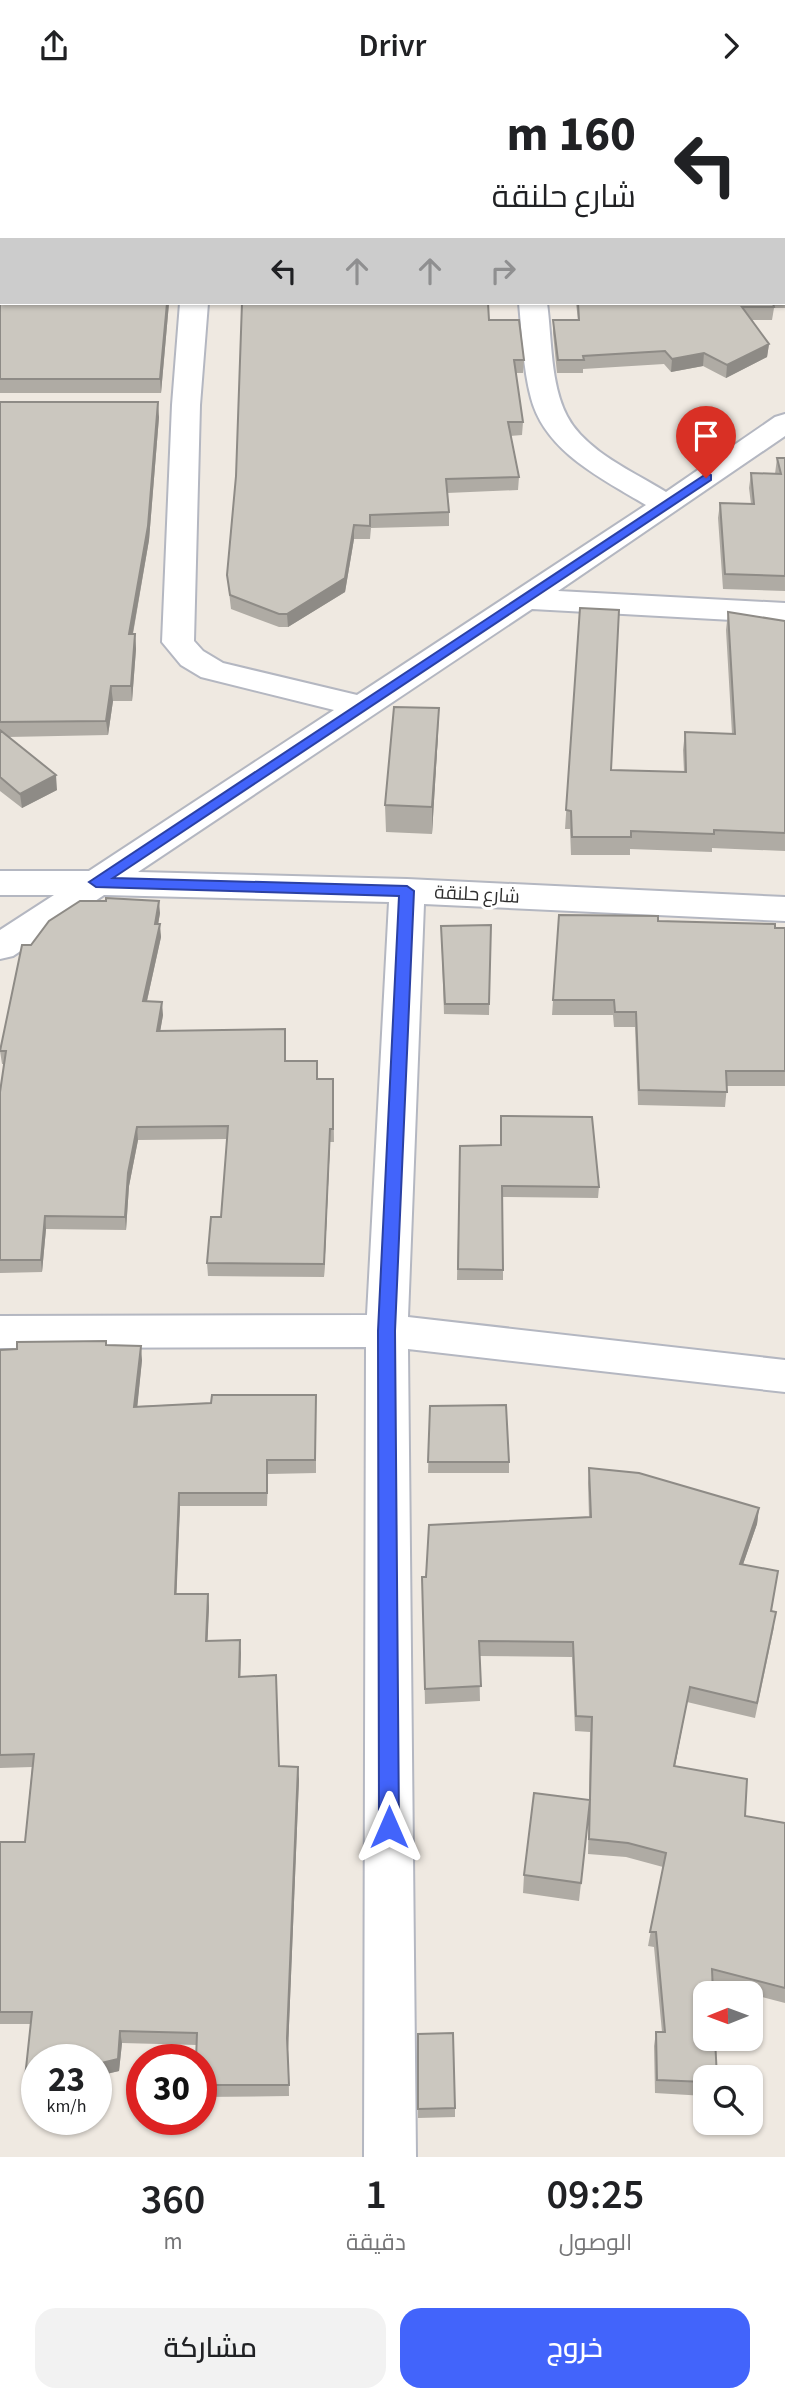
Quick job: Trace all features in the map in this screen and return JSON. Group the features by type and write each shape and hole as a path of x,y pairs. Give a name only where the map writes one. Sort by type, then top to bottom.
{"street":[{"path":"194,305 172,405 178,642 192,657 212,670 363,707"},
{"path":"533,305 547,402 556,422 584,452 667,505"},
{"path":"0,947 667,505 785,423"},
{"path":"526,599 785,613"},
{"name":"شارع حلنقة","path":"0,883 96,882 407,891 785,909"},
{"path":"390,2157 387,1331 407,891"},
{"path":"0,1332 387,1331 785,1376"}],"building":[{"path":"0,305 167,305 160,379 0,379"},
{"path":"242,305 488,305 489,320 519,320 524,360 514,360 523,422 508,422 519,477 446,479 449,512 370,515 370,526 354,525 345,578 287,614 279,614 230,595 227,575 236,476"},
{"path":"578,305 774,307 742,307 769,344 727,365 704,353 672,359 665,351 583,356 584,360 558,360 553,320 579,320"},
{"path":"0,402 158,402 148,526 129,634 135,634 131,686 111,686 106,721 0,722"},
{"path":"777,458 785,458 785,576 725,574 720,503 754,504 751,473 781,474"},
{"path":"580,608 619,610 611,770 686,772 685,732 735,734 728,612 785,621 785,833 631,831 631,837 572,837 571,811 566,810"},
{"path":"394,707 439,708 432,807 385,805"},
{"path":"0,730 56,775 20,794 0,777"},
{"path":"106,898 159,901 155,924 160,924 143,1001 162,1002 157,1031 285,1029 285,1061 317,1061 317,1079 333,1079 333,1129 330,1129 324,1264 207,1263 211,1217 221,1217 228,1126 137,1127 128,1173 125,1217 45,1216 41,1260 0,1260 0,1092 6,1051 0,1051 22,945 31,945 49,921 80,901 106,901"},
{"path":"559,915 658,916 658,921 775,924 775,928 785,928 785,1071 726,1071 727,1092 639,1090 636,1012 615,1012 614,1000 553,1000"},
{"path":"491,925 489,1004 445,1004 441,926"},
{"path":"501,1116 592,1117 599,1187 502,1186 503,1270 458,1269 460,1146 501,1145"},
{"path":"106,1341 106,1345 141,1346 134,1407 211,1403 212,1395 316,1395 315,1460 267,1460 267,1493 179,1493 175,1594 208,1594 206,1641 240,1640 239,1677 276,1675 279,1766 298,1767 287,2038 289,2085 217,2085 217,2044 197,2044 197,2033 120,2031 118,2059 112,2060 112,2044 29,2044 32,2012 0,2012 0,1842 25,1842 34,1754 0,1755 0,1350 17,1349 17,1342"},
{"path":"506,1405 509,1462 428,1462 430,1406"},
{"path":"589,1468 639,1473 759,1508 740,1564 778,1571 771,1611 776,1612 757,1703 690,1687 674,1766 747,1779 745,1816 785,1823 785,1988 712,1969 712,1981 693,1981 693,2051 716,2051 716,2065 693,2065 693,2082 657,2080 656,2032 665,2032 656,1932 650,1932 666,1853 628,1843 589,1839 592,1717 576,1716 573,1642 479,1641 481,1686 425,1689 422,1577 426,1577 429,1525 591,1517"},
{"path":"534,1793 590,1800 581,1883 524,1875"},
{"path":"453,2033 455,2108 418,2109 418,2034"}],"route":[{"path":"389,1827 387,1331 407,891 96,882 706,478"}]}
